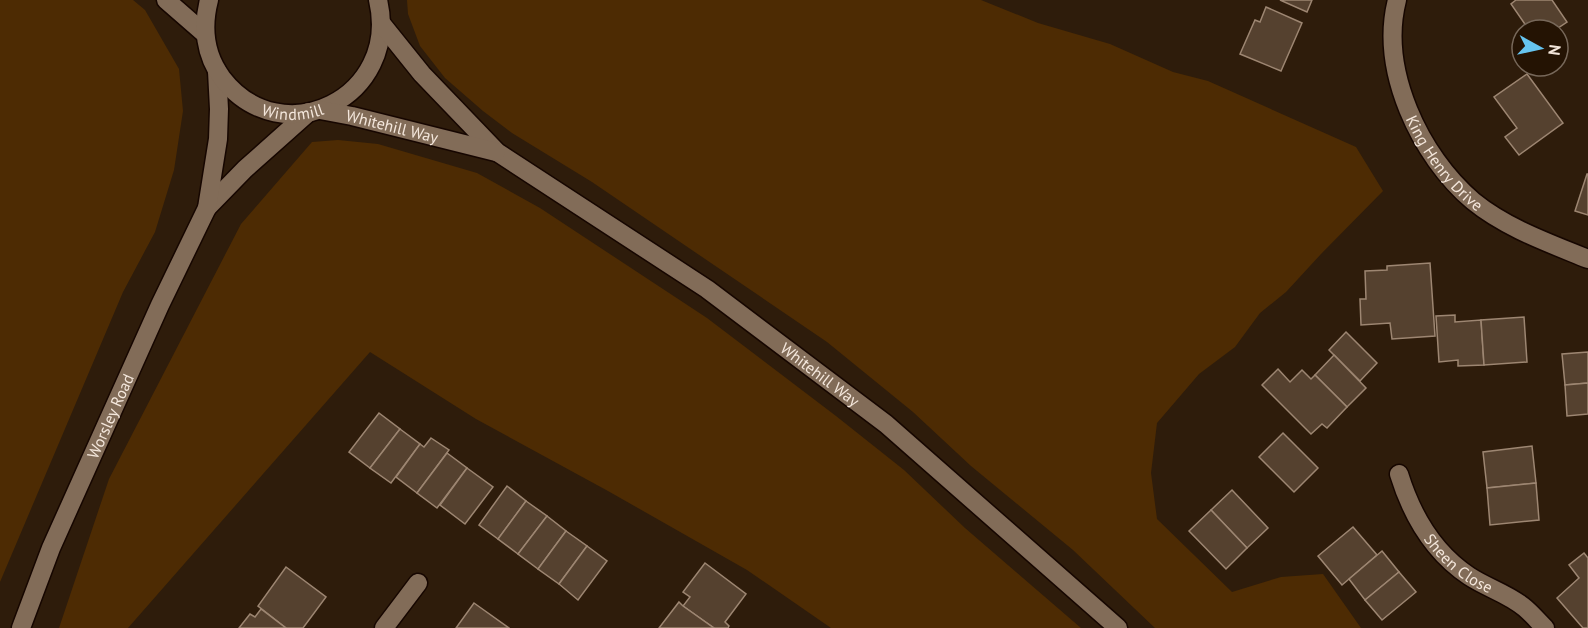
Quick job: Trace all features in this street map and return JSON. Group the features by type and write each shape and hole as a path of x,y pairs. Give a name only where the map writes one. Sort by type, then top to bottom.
{"main road":[{"path":"166,0 205,34"},
{"name":"Windmill","path":"209,0 205,34 209,53 217,71 240,97 255,106 288,113 314,111 340,100 358,86 371,67 379,46 381,24 378,1"},
{"name":"King Henry Drive","path":"1397,0 1391,38 1395,68 1408,108 1428,149 1448,175 1473,201 1502,220 1535,237 1588,259"},
{"name":"Whitehill Way","path":"381,24 422,74 497,152 707,289 886,424 1118,628"},
{"name":"Worsley Road","path":"21,628 51,548 160,305 207,208 218,139 217,71"},
{"name":"Whitehill Way","path":"314,111 497,152"},
{"name":"Worsley Road","path":"207,208 245,169 314,111"},
{"name":"Sheen Close","path":"1399,474 1406,498 1432,541 1467,575 1525,607 1545,628"},
{"path":"384,628 418,583"}],"shaded area":[{"path":"0,0 133,0 145,10 179,69 183,111 174,170 155,232 123,292 0,582"},
{"path":"407,0 981,0 1038,23 1110,44 1173,72 1208,81 1356,147 1383,191 1286,292 1260,313 1235,347 1199,374 1157,423 1151,473 1157,519 1232,592 1281,577 1323,574 1361,628 1155,628 1073,550 971,466 913,412 827,342 592,182 512,133 483,111 445,78 420,46 408,14"},
{"path":"338,140 378,144 477,173 540,208 707,318 836,416 904,470 965,528 1081,628 831,628 747,570 476,419 370,352 128,628 59,628 109,479 241,224 312,142"}],"building":[{"path":"1280,0 1312,0 1307,12"},
{"path":"1516,0 1552,0 1564,18 1521,18 1511,4"},
{"path":"1266,7 1302,23 1281,71 1240,54 1255,20 1260,22"},
{"path":"1521,78 1530,78 1563,123 1519,155 1505,137 1517,128 1494,97"},
{"path":"1588,174 1588,215 1575,211"},
{"path":"1430,263 1435,336 1392,339 1390,323 1361,325 1360,299 1366,299 1365,271 1387,270 1387,266"},
{"path":"1455,315 1455,322 1481,320 1484,365 1458,366 1458,360 1439,362 1436,316"},
{"path":"1524,317 1527,362 1484,365 1481,320"},
{"path":"1346,332 1377,363 1360,381 1329,350"},
{"path":"1588,352 1588,383 1565,385 1562,354"},
{"path":"1334,355 1366,388 1347,407 1315,375"},
{"path":"1278,369 1290,382 1302,370 1311,379 1315,375 1347,407 1327,428 1322,424 1311,434 1262,385"},
{"path":"1588,383 1588,414 1567,416 1565,385"},
{"path":"379,413 400,429 370,468 349,452"},
{"path":"400,429 420,444 391,483 370,468"},
{"path":"1283,433 1318,468 1294,492 1259,457"},
{"path":"431,438 449,450 417,493 396,477 420,444 424,447"},
{"path":"1532,446 1536,483 1487,488 1483,452"},
{"path":"447,453 467,468 437,508 417,493"},
{"path":"467,468 493,487 465,524 440,505"},
{"path":"1536,483 1539,520 1490,525 1487,488"},
{"path":"507,486 526,501 498,539 479,525"},
{"path":"1232,490 1268,528 1247,548 1211,510"},
{"path":"526,501 547,516 518,554 498,539"},
{"path":"1211,510 1247,548 1226,569 1189,531"},
{"path":"547,516 566,531 538,569 518,554"},
{"path":"1353,527 1377,555 1342,585 1318,556"},
{"path":"566,531 587,546 559,584 538,569"},
{"path":"587,546 607,561 578,600 559,584"},
{"path":"1382,551 1399,572 1365,600 1349,579"},
{"path":"1584,553 1588,558 1588,628 1583,628 1557,598 1579,578 1569,565"},
{"path":"705,563 746,594 725,622 728,628 714,628 683,606 690,597 683,592"},
{"path":"286,567 326,597 303,628 286,628 258,606"},
{"path":"1399,572 1416,592 1382,620 1365,600"},
{"path":"679,602 683,606 714,628 659,628"},
{"path":"474,603 509,628 456,628"},
{"path":"261,609 286,628 239,628 250,614 255,617"}]}
